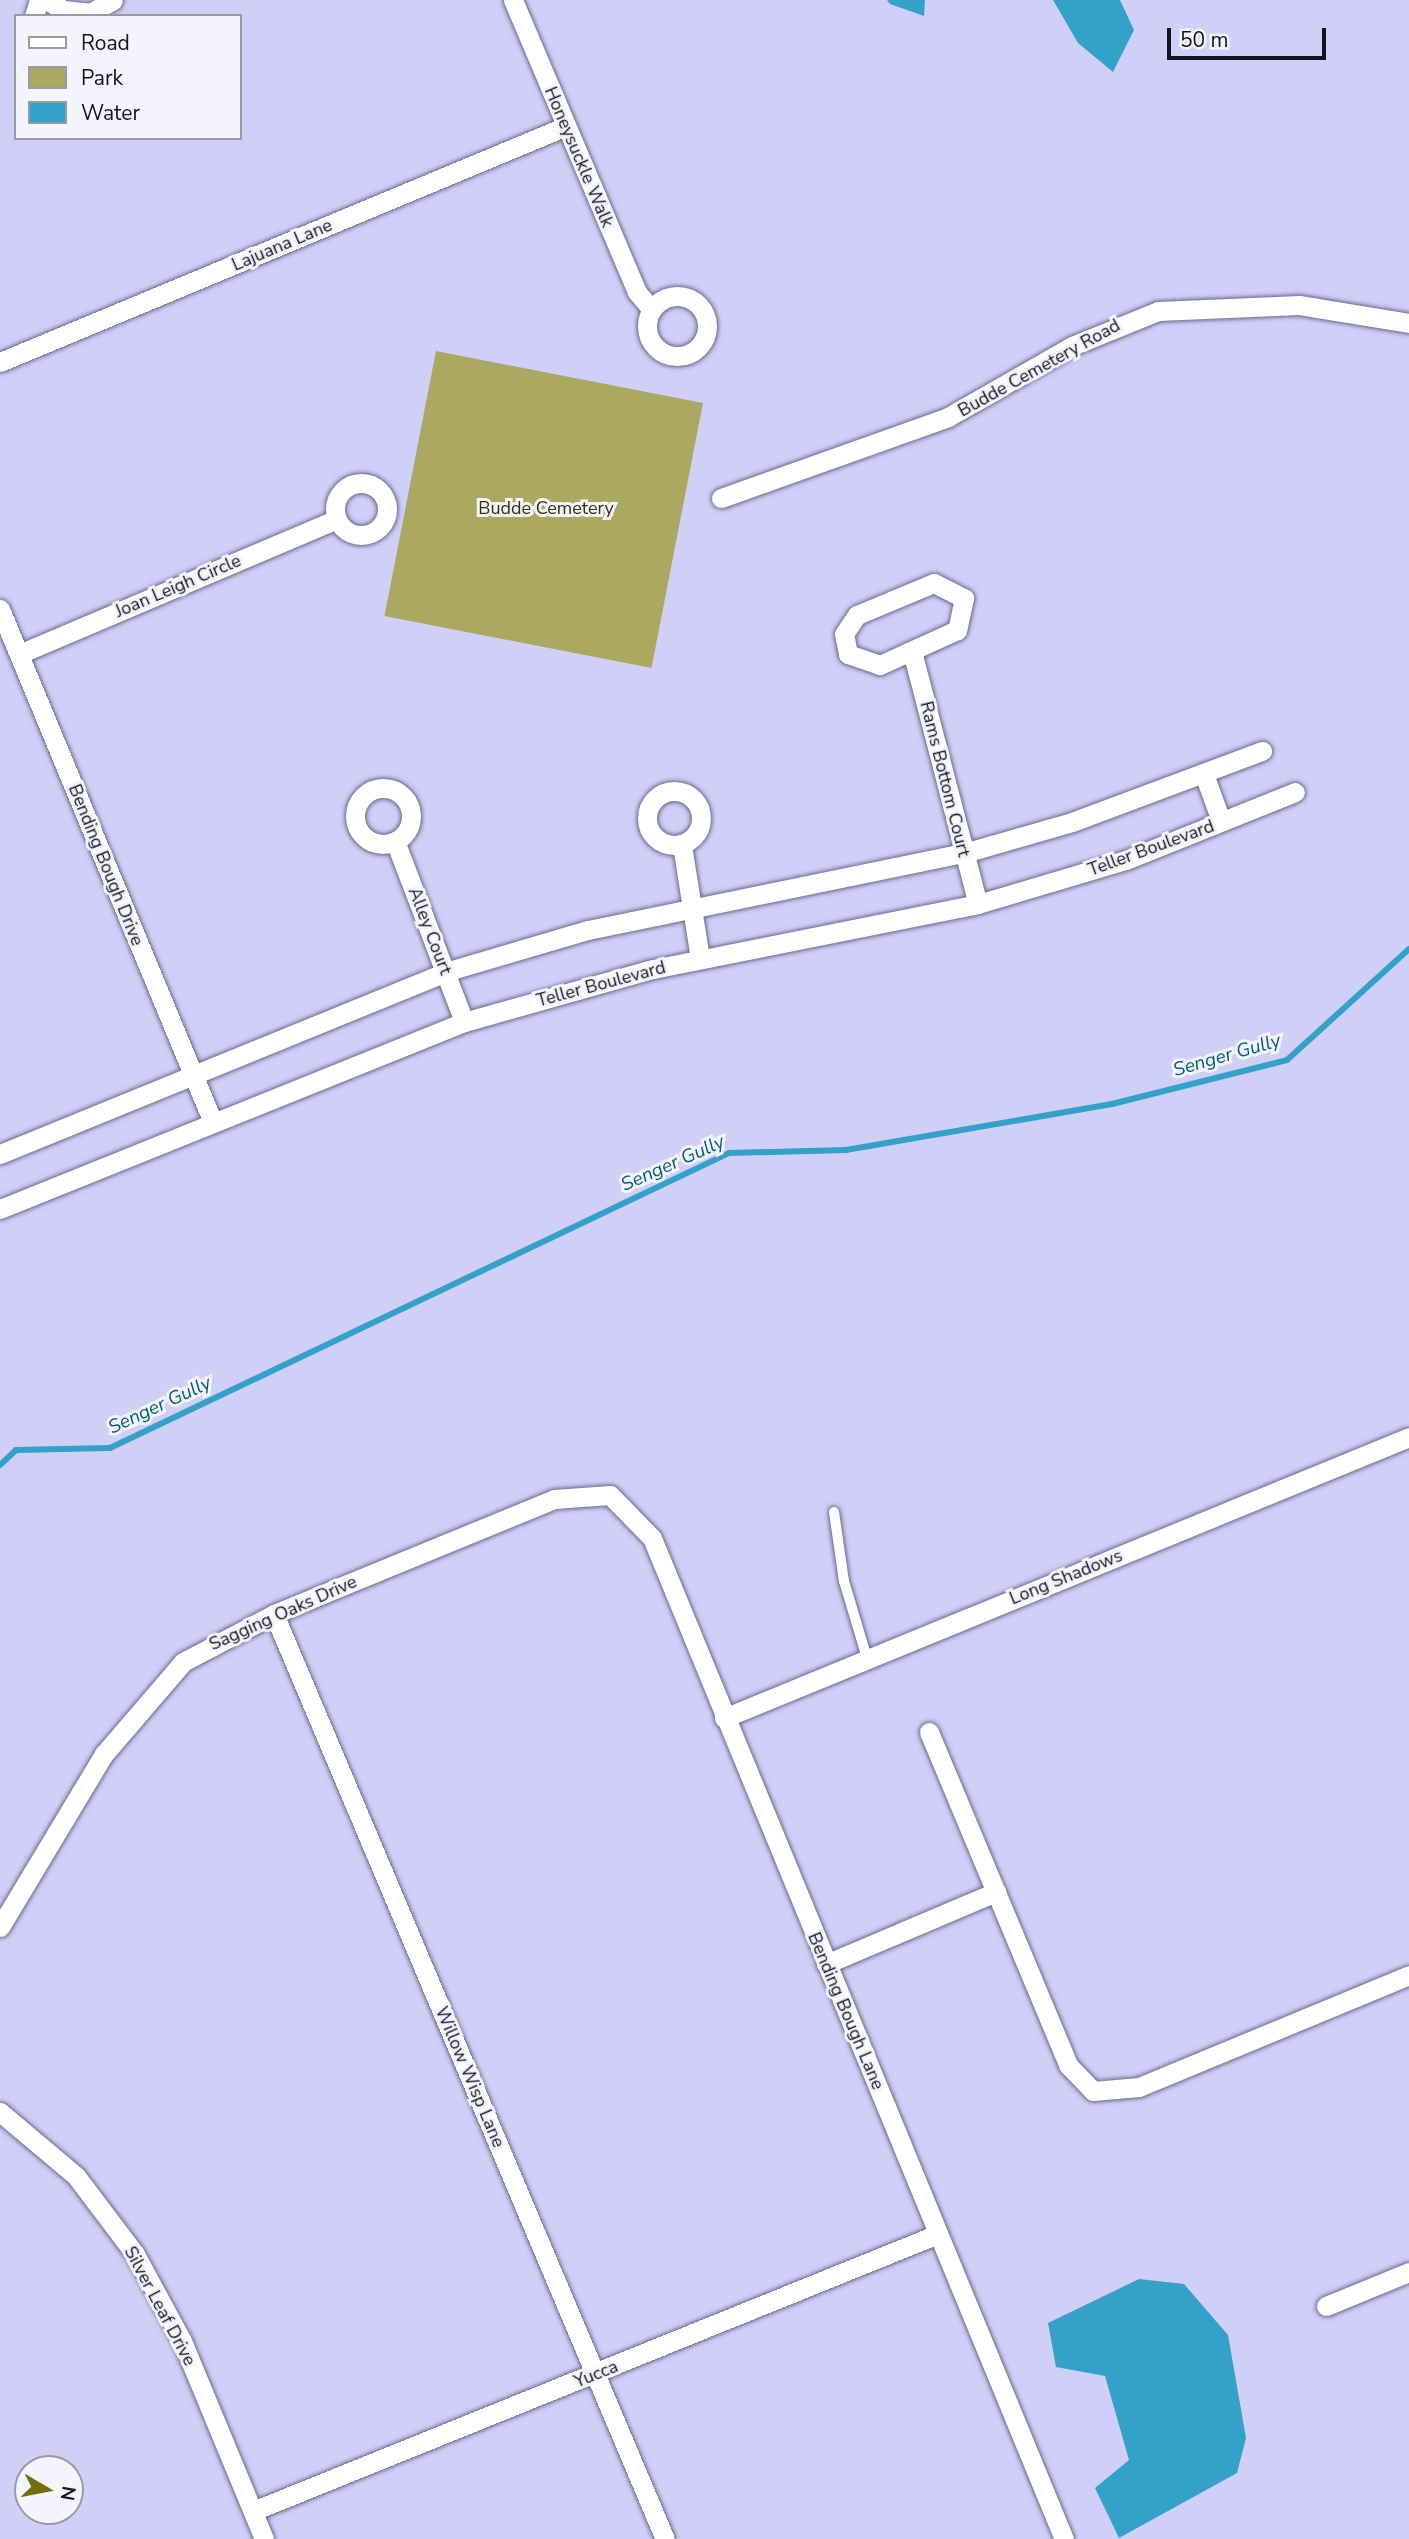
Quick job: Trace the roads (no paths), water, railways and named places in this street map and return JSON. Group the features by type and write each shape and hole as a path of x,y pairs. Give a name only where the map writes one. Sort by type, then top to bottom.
{"street":[{"path":"46,0 87,14"},
{"path":"92,14 113,0"},
{"name":"Honeysuckle Walk","path":"513,0 564,127 638,292 652,310"},
{"name":"Lajuana Lane","path":"0,362 564,127"},
{"name":"Budde Cemetery Road","path":"721,498 948,417 1091,336 1158,311 1299,305 1409,323"},
{"name":"Joan Leigh Circle","path":"19,654 337,519"},
{"path":"934,583 957,589 965,609 957,630 913,655 880,665 856,661 845,643 848,623 934,583"},
{"name":"Bending Bough Drive","path":"0,609 212,1120"},
{"name":"Rams Bottom Court","path":"913,655 978,904"},
{"path":"0,1154 192,1073 445,972 692,908 964,853 1204,775 1262,751"},
{"name":"Teller Boulevard","path":"1204,775 1221,821"},
{"name":"Teller Boulevard","path":"0,1209 212,1120 464,1021 700,959 978,904 1126,860 1295,792"},
{"name":"Alley Court","path":"395,841 464,1021"},
{"path":"682,845 700,959"},
{"name":"Long Shadows","path":"724,1718 1409,1437"},
{"name":"Sagging Oaks Drive","path":"0,1927 104,1754 158,1686 216,1641 554,1499 610,1495"},
{"name":"Bending Bough Lane","path":"610,1495 652,1538 1064,2539"},
{"name":"Willow Wisp Lane","path":"274,1615 665,2539"},
{"path":"929,1732 1069,2065 1093,2091 1139,2087 1409,1975"},
{"path":"826,1964 996,1892"},
{"name":"Silver Leaf Drive","path":"0,2112 76,2176 135,2255 182,2341 264,2539"},
{"name":"Yucca","path":"253,2511 938,2234"},
{"path":"1326,2306 1409,2272"}],"lane":[{"path":"834,1512 845,1581 867,1658"}],"water":[{"path":"887,0 925,0 924,16 890,4"},
{"path":"1053,0 1120,0 1134,30 1113,72 1078,43"},
{"path":"1139,2279 1184,2284 1228,2335 1246,2438 1237,2473 1119,2538 1095,2488 1129,2460 1105,2376 1056,2367 1048,2323"}],"waterway":[{"name":"Senger Gully","path":"0,1465 16,1450 110,1448 729,1153 846,1150 1112,1104 1287,1060 1409,949"}],"park label":[{"name":"Budde Cemetery","path":"546,508"}]}
